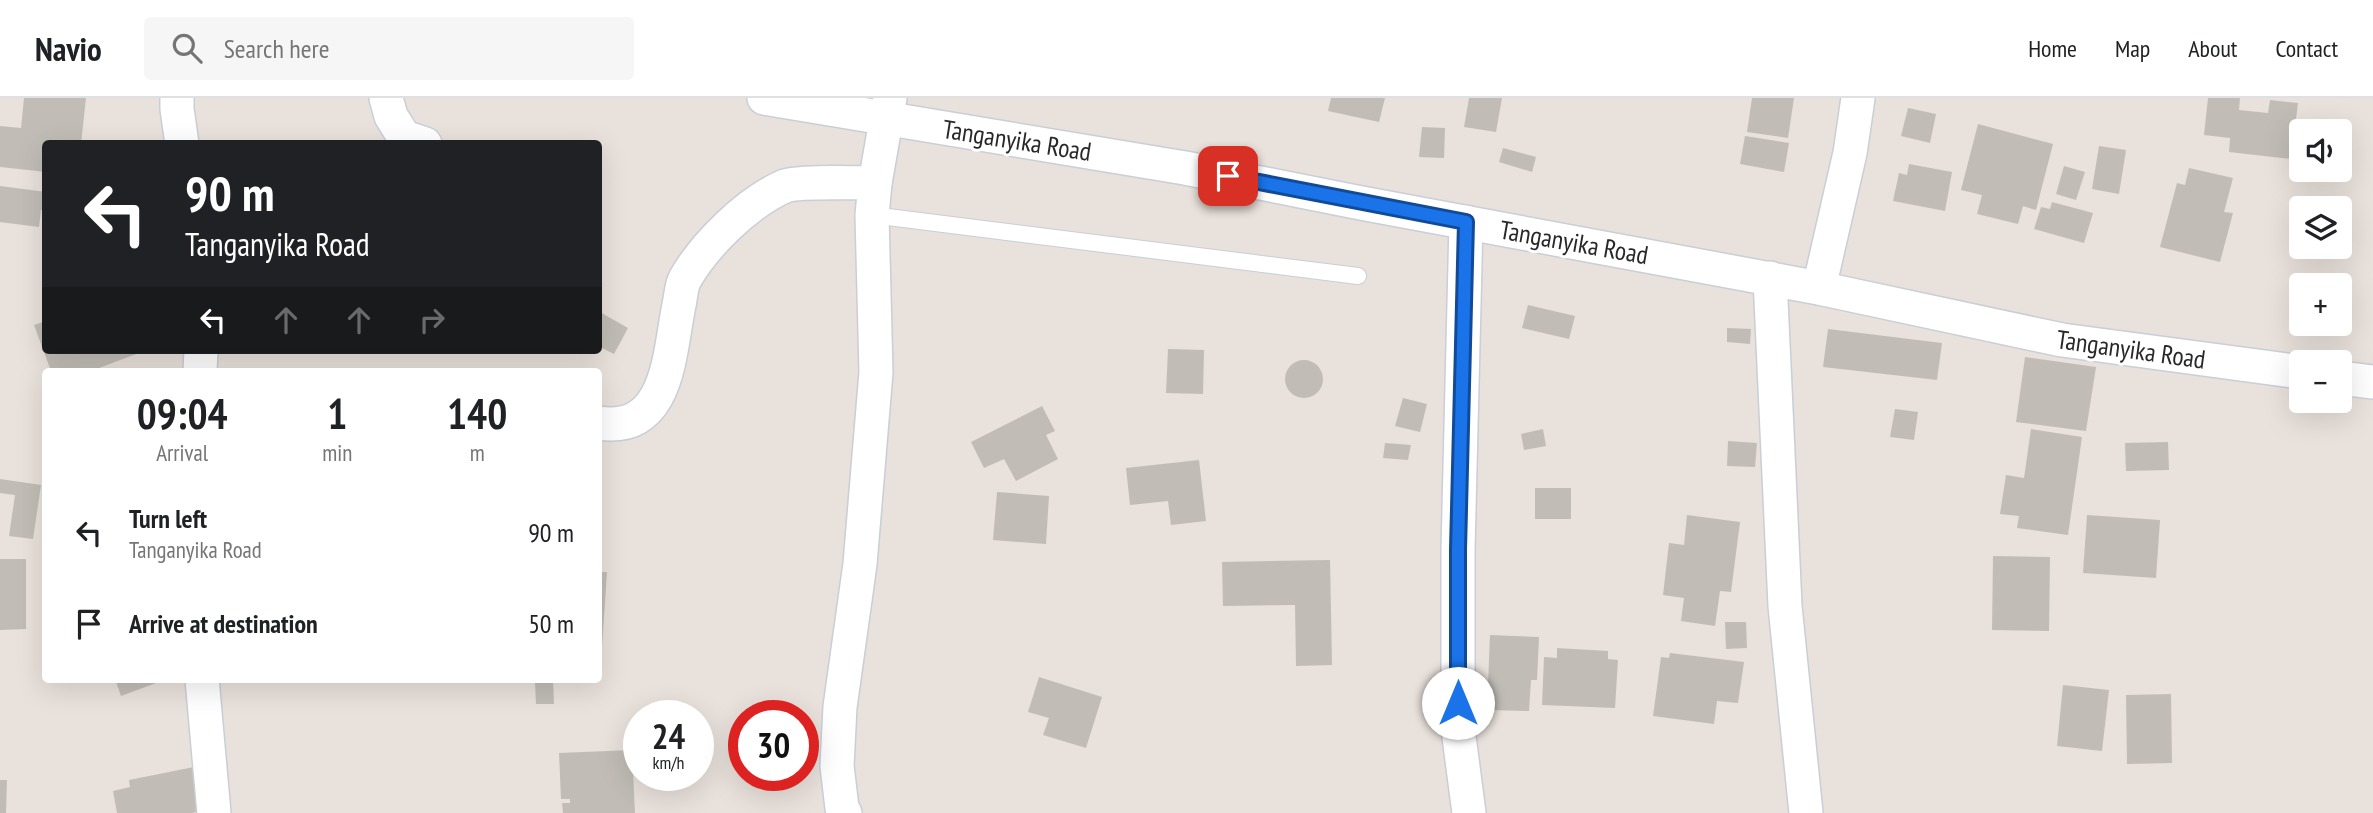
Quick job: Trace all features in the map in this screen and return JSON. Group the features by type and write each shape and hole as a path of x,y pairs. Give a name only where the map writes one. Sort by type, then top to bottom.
{"street":[{"path":"177,98 181,140"},
{"path":"386,98 391,116 404,137 413,140"},
{"name":"Tanganyika Road","path":"764,98 888,108 1185,168 1770,278 2062,340 2289,370"},
{"path":"1819,288 1850,153 1858,98"},
{"path":"845,813 842,808 837,766 840,707 860,564 876,372 874,199 888,108"},
{"path":"602,423 615,425 646,413 662,388 684,281 713,239 763,198 788,185 874,199"},
{"path":"1466,222 1458,550 1458,729 1469,813"},
{"path":"1770,278 1785,606 1806,813"},
{"path":"202,683 214,813"}],"lane":[{"path":"874,199 1358,276"}],"building":[{"path":"24,98 86,98 81,140 42,140 42,172 0,167 0,126 21,128"},
{"path":"1331,98 1385,98 1379,122 1328,111"},
{"path":"1469,98 1502,98 1496,132 1464,127"},
{"path":"1752,98 1794,98 1788,138 1747,132"},
{"path":"2208,98 2240,98 2239,110 2268,113 2270,100 2298,103 2296,119 2289,119 2289,159 2229,152 2230,138 2204,135"},
{"path":"1908,108 1936,114 1930,143 1901,136"},
{"path":"1978,124 2053,144 2036,210 2023,206 2018,224 1977,214 1982,195 1961,190"},
{"path":"1422,127 1445,128 1444,158 1419,157"},
{"path":"1745,136 1789,143 1784,172 1740,164"},
{"path":"2099,146 2126,150 2119,194 2092,189"},
{"path":"1503,148 1536,157 1532,172 1499,162"},
{"path":"1909,164 1952,172 1945,211 1893,201 1899,173 1907,175"},
{"path":"2064,166 2085,172 2076,200 2056,194"},
{"path":"2189,168 2233,178 2224,212 2233,213 2220,262 2160,247 2177,183 2185,185"},
{"path":"0,186 42,191 39,227 0,222"},
{"path":"2052,202 2093,213 2084,243 2034,229 2041,207 2050,209"},
{"path":"1528,305 1575,316 1569,339 1522,328"},
{"path":"602,313 628,328 614,354 602,348"},
{"path":"42,322 42,347 34,325"},
{"path":"1727,328 1751,329 1750,344 1727,342"},
{"path":"1828,329 1942,343 1937,380 1823,367"},
{"path":"1168,349 1204,350 1203,394 1166,393"},
{"path":"45,354 136,354 99,368 50,368"},
{"path":"2025,357 2096,367 2086,431 2016,422"},
{"path":"1304,360 1317,366 1323,379 1317,392 1304,398 1291,392 1285,379 1291,366"},
{"path":"1403,398 1427,404 1420,432 1395,426"},
{"path":"1042,406 1055,431 1046,435 1058,459 1016,481 1004,459 984,468 971,442"},
{"path":"1895,409 1918,412 1914,440 1890,437"},
{"path":"1543,429 1546,446 1524,450 1521,434"},
{"path":"2031,429 2082,437 2068,535 2017,528 2019,516 2000,514 2006,475 2024,478"},
{"path":"1728,441 1757,443 1755,467 1727,466"},
{"path":"2168,442 2169,470 2126,471 2125,443"},
{"path":"1385,443 1411,445 1408,460 1383,458"},
{"path":"1199,460 1206,521 1171,525 1168,501 1130,505 1126,468"},
{"path":"0,479 41,485 33,539 9,536 15,495 0,493"},
{"path":"1535,488 1571,488 1571,519 1535,519"},
{"path":"997,492 1049,496 1046,544 993,540"},
{"path":"1687,515 1740,522 1731,592 1720,591 1715,626 1681,621 1684,598 1663,595 1669,543 1684,545"},
{"path":"2087,515 2160,520 2156,578 2083,573"},
{"path":"1993,556 2050,557 2049,631 1992,630"},
{"path":"0,559 26,559 26,629 0,630"},
{"path":"1330,560 1332,665 1296,666 1295,605 1223,606 1222,562"},
{"path":"602,572 607,572 602,647"},
{"path":"1725,622 1746,622 1747,648 1726,649"},
{"path":"1490,635 1539,637 1537,680 1531,680 1529,711 1487,710"},
{"path":"1557,648 1608,651 1608,659 1618,660 1615,708 1542,705 1544,657 1557,658"},
{"path":"1670,653 1744,662 1738,703 1717,701 1714,724 1653,716 1661,657 1669,658"},
{"path":"1039,677 1102,697 1086,748 1043,735 1049,718 1028,712"},
{"path":"116,683 156,683 121,696"},
{"path":"535,683 553,683 554,704 536,704"},
{"path":"2063,685 2109,690 2102,751 2057,746"},
{"path":"2171,694 2172,763 2127,764 2126,695"},
{"path":"623,750 623,791 634,791 635,813 563,813 562,803 570,803 570,799 561,799 559,753"},
{"path":"199,766 208,809 192,813 117,813 113,791 130,787 129,780"},
{"path":"0,780 7,780 6,813 0,813"}],"route":[{"path":"1228,176 1466,222 1458,550 1458,703"}]}
